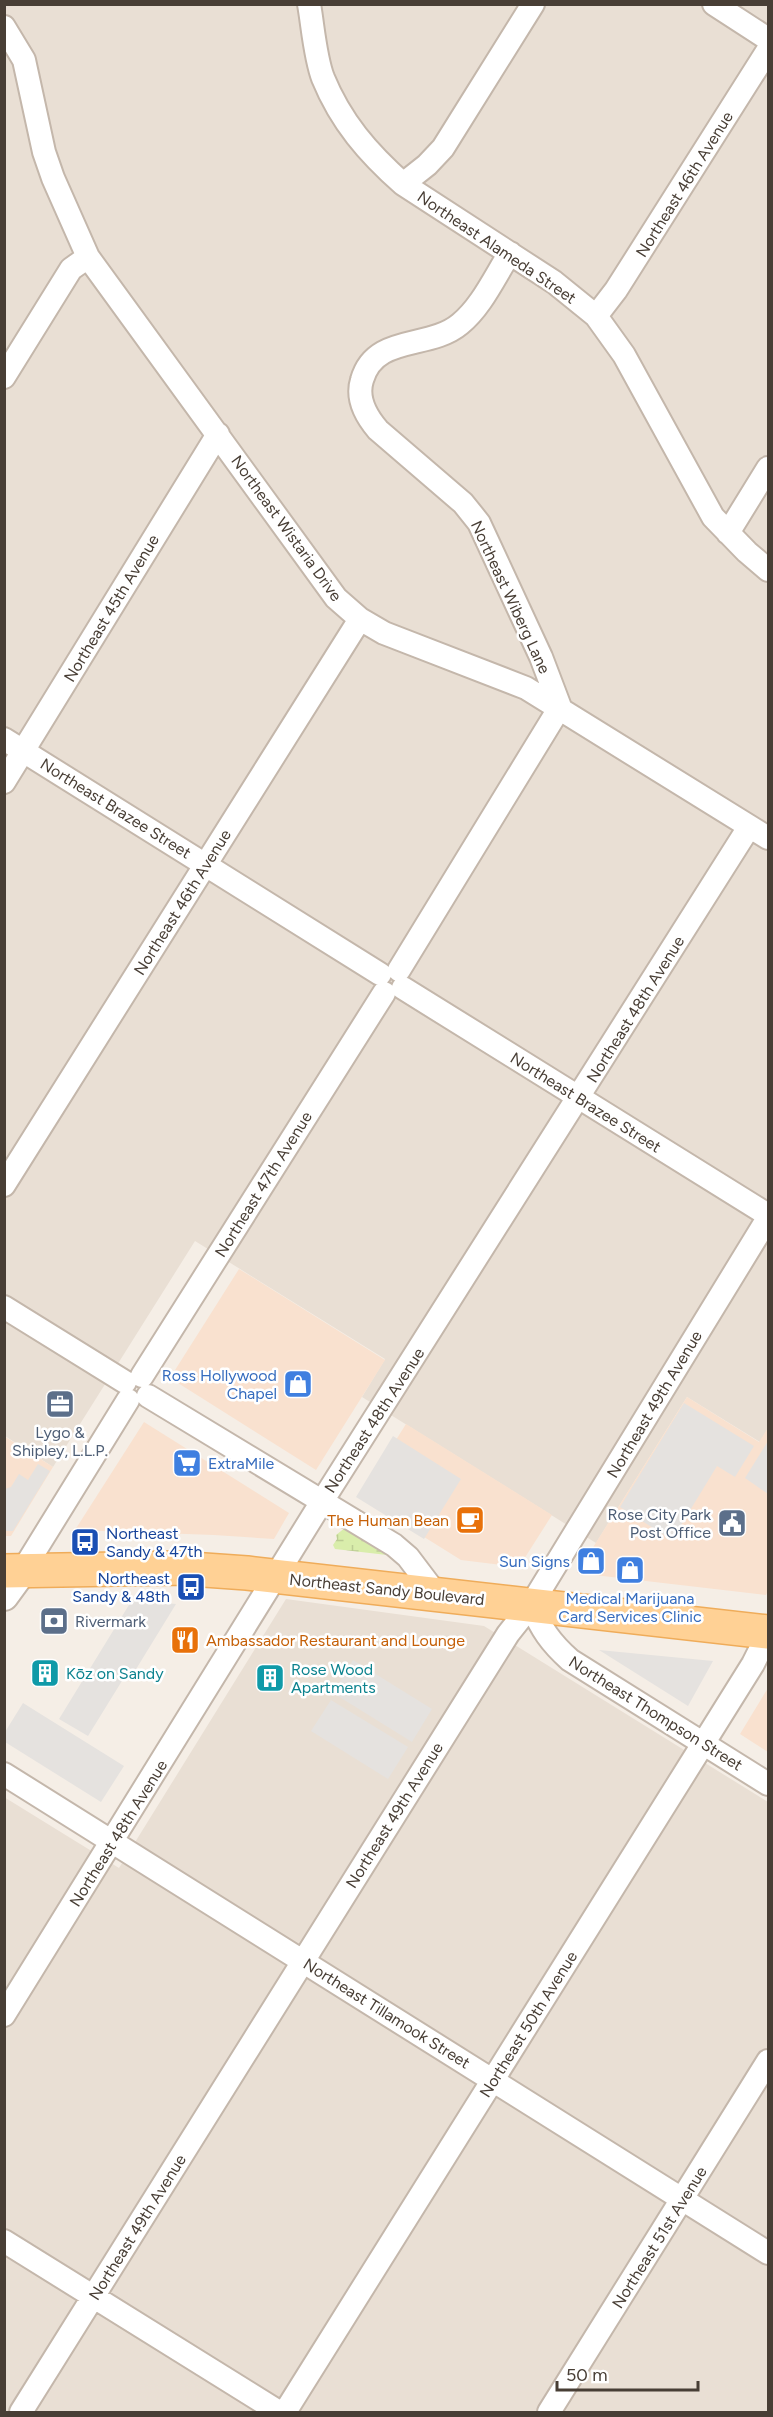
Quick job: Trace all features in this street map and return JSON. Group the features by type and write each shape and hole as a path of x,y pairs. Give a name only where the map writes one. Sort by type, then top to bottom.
{"main road":[{"name":"Northeast Sandy Boulevard","path":"14,1570 176,1568 277,1576 768,1633"}],"street":[{"name":"Northeast Alameda Street","path":"309,4 322,76 351,132 403,184 554,282 596,315 624,355 703,501 728,533 768,570"},
{"path":"403,184 427,165 442,148 532,4"},
{"path":"714,4 768,39"},
{"name":"Northeast Wistaria Drive","path":"4,27 24,60 44,152 88,257 336,598 360,618 405,642 526,688 560,707 759,833"},
{"name":"Northeast 46th Avenue","path":"596,315 616,290 768,50"},
{"name":"Northeast Wiberg Lane","path":"510,253 473,311 460,324 434,338 381,352 370,362 360,386 361,401 369,420 378,430 463,503 479,523 541,657 560,707"},
{"path":"4,377 71,269 88,257"},
{"name":"Northeast 45th Avenue","path":"4,782 218,434"},
{"path":"728,533 768,468"},
{"name":"Northeast 46th Avenue","path":"4,1185 360,618"},
{"name":"Northeast 47th Avenue","path":"4,1596 14,1570 136,1389 560,707"},
{"name":"Northeast Brazee Street","path":"4,739 768,1217"},
{"name":"Northeast 48th Avenue","path":"4,2015 321,1503 579,1098 759,833"},
{"name":"Northeast 49th Avenue","path":"21,2412 508,1634 531,1605 768,1217"},
{"path":"4,1307 401,1551 436,1594"},
{"name":"Northeast Thompson Street","path":"531,1605 552,1644 570,1660 768,1784"},
{"name":"Northeast 50th Avenue","path":"285,2412 753,1664 768,1633"},
{"name":"Northeast Tillamook Street","path":"4,1774 768,2253"},
{"name":"Northeast 51st Avenue","path":"549,2412 768,2061"},
{"path":"4,2241 279,2412"}],"shaded area":[{"path":"4,5 768,5 768,1428 760,1442 687,1397 596,1543 362,1397 385,1359 195,1241 53,1467 5,1436"},
{"path":"239,1269 385,1360 316,1470 170,1378"},
{"path":"687,1397 759,1442 768,1428 768,1591 766,1595 577,1573"},
{"path":"684,1403 754,1446 735,1477 717,1466 672,1540 620,1507"},
{"path":"144,1422 289,1513 274,1539 75,1530"},
{"path":"406,1424 552,1515 519,1567 461,1560 360,1497"},
{"path":"4,1436 53,1467 11,1536 5,1536"},
{"path":"393,1436 461,1479 424,1539 356,1497"},
{"path":"768,1441 768,1494 745,1478"},
{"path":"38,1464 50,1471 13,1531 5,1531 5,1489 11,1487 19,1474 28,1480"},
{"path":"286,1599 484,1626 768,1802 768,2412 5,2412 4,1797 119,1868"},
{"path":"132,1600 176,1604 130,1679 125,1676 88,1736 59,1719"},
{"path":"599,1650 713,1661 688,1706"},
{"path":"353,1660 432,1709 412,1742 333,1693"},
{"path":"768,1688 768,1752 740,1734"},
{"path":"331,1700 408,1747 388,1779 311,1731"},
{"path":"23,1703 124,1766 101,1802 5,1742 5,1732"}],"green space":[{"path":"346,1527 387,1555 335,1549 333,1545 337,1539 336,1535"}],"place":[{"name":"Ross Hollywood Chapel","path":"298,1384"},
{"name":"Lygo & Shipley, L.L.P.","path":"60,1404"},
{"name":"ExtraMile","path":"187,1463"},
{"name":"The Human Bean","path":"470,1520"},
{"name":"Rose City Park Post Office","path":"732,1523"},
{"name":"Northeast Sandy & 47th","path":"85,1542"},
{"name":"Sun Signs","path":"591,1561"},
{"name":"Medical Marijuana Card Services Clinic","path":"630,1570"},
{"name":"Northeast Sandy & 48th","path":"191,1587"},
{"name":"Rivermark","path":"54,1621"},
{"name":"Ambassador Restaurant and Lounge","path":"185,1640"},
{"name":"Kōz on Sandy","path":"45,1673"},
{"name":"Rose Wood Apartments","path":"270,1678"}]}
